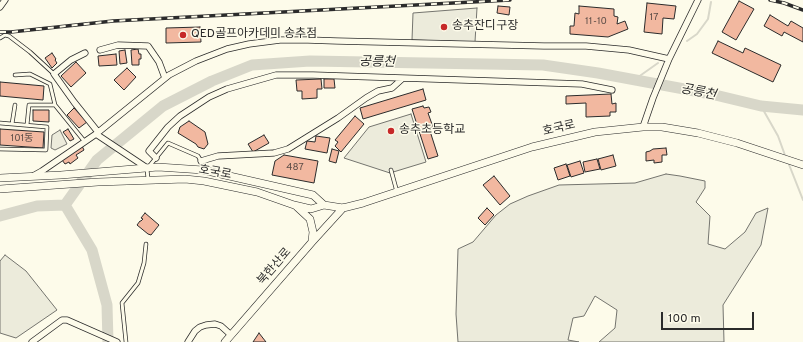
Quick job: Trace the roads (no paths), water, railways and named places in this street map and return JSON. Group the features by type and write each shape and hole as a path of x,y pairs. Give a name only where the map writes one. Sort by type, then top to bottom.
{"street":[{"path":"0,7 4,0"},
{"path":"643,127 669,59 698,0"},
{"path":"0,178 30,177 42,171 97,133 165,78 196,61 227,49 249,44 280,40 586,46 629,50 669,59"},
{"path":"100,50 118,45 148,46 159,62 165,78"},
{"path":"85,53 71,60 54,74 97,133 148,169"},
{"path":"156,158 149,151 159,137 175,120 209,97 242,84 276,75 291,74 402,79 433,78 582,84 612,90"},
{"path":"201,161 218,156 267,154 288,149 338,118 366,98 378,91 392,88 402,79"},
{"name":"호국로","path":"0,189 98,182 185,179 204,181 257,192 294,205 312,209 324,205 343,208 397,192 532,147 595,132 643,127 662,127 698,133 737,143 800,164"},
{"name":"호국로","path":"30,177 158,168 203,170 313,195 324,205"},
{"path":"294,205 310,219 313,232 312,242"},
{"name":"북한산로","path":"225,342 343,208"},
{"path":"32,342 50,327 62,320 67,320 116,342"},
{"path":"188,342 194,331 206,325 215,324 221,326 231,335"}],"lane":[{"path":"0,38 5,35 9,36 30,52 54,74"},
{"path":"15,75 30,74 50,84 55,105 85,142"},
{"path":"12,124 15,105"},
{"path":"27,125 29,106 55,105"},
{"path":"0,123 47,127 46,150 0,149"},
{"path":"148,180 148,169 168,143 198,156 203,170"},
{"path":"391,170 397,192"},
{"path":"126,342 122,303 138,283 144,263 146,244"}],"waterway":[{"path":"687,41 697,34 708,19 711,2"},
{"name":"공릉천","path":"0,216 37,206 65,205 97,160 163,106 212,81 252,65 310,61 543,65 598,73 711,94 761,106 803,110"},
{"path":"634,80 658,63"},
{"path":"761,106 778,136 786,158"},
{"path":"788,162 803,200"},
{"path":"65,205 92,250 107,305 108,342"}],"railway":[{"path":"0,32 113,21 510,0"},
{"path":"770,0 803,10"}],"place":[{"name":"송추잔디구장","path":"444,27"},
{"name":"QED골프아카데미 송추점","path":"183,35"},
{"name":"송추초등학교","path":"391,131"}]}
